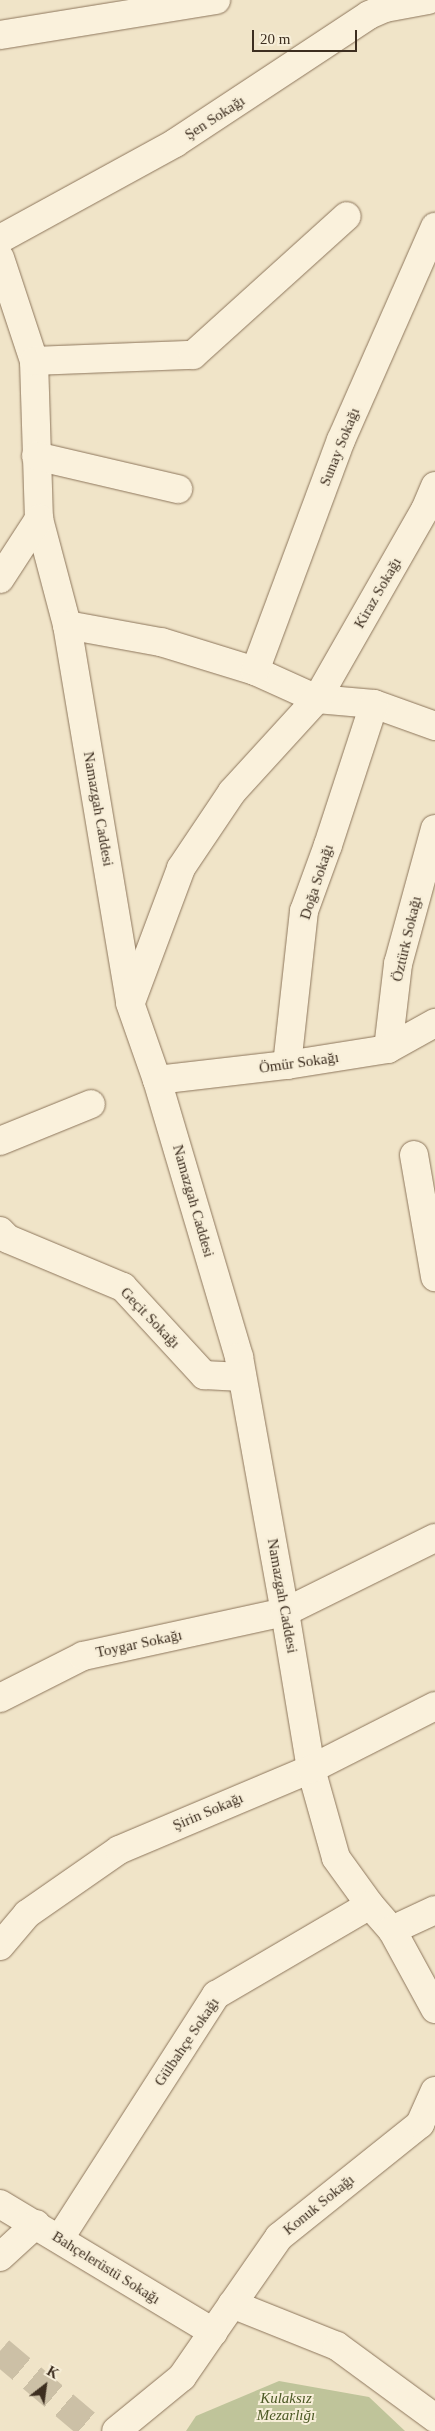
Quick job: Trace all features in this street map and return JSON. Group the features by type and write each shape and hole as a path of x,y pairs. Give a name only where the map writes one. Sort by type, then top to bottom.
{"street":[{"path":"0,35 99,10 216,0"},
{"name":"Şen Sokağı","path":"0,240 176,143 369,15 385,8 428,0"},
{"path":"34,361 193,355 347,216"},
{"name":"Sunay Sokağı","path":"255,671 341,440 435,228"},
{"name":"Namazgah Caddesi","path":"0,258 34,361 39,519 67,625 130,1003 157,1080 239,1357 311,1769 336,1858 370,1905 392,1930"},
{"path":"36,456 178,489"},
{"name":"Kiraz Sokağı","path":"130,1003 181,868 232,792 317,698 425,510 435,486"},
{"path":"0,579 39,519"},
{"path":"67,625 161,642 255,671 317,698 374,704 435,726"},
{"name":"Doğa Sokağı","path":"287,1065 304,911 328,845 374,704"},
{"name":"Öztürk Sokağı","path":"388,1049 398,964 435,830"},
{"name":"Ömür Sokağı","path":"157,1080 287,1065 388,1049 435,1023"},
{"path":"0,1141 91,1104"},
{"path":"414,1155 435,1277"},
{"name":"Geçit Sokağı","path":"0,1231 8,1239 123,1287 204,1375 242,1377"},
{"name":"Toygar Sokağı","path":"0,1698 83,1656 285,1612 435,1538"},
{"name":"Şirin Sokağı","path":"0,1946 26,1914 119,1850 311,1769 435,1706"},
{"name":"Gülbahçe Sokağı","path":"60,2238 216,1995 370,1905"},
{"path":"435,1910 392,1930 435,2010"},
{"name":"Konuk Sokağı","path":"116,2431 182,2378 279,2237 420,2124 435,2091"},
{"name":"Bahçelerüstü Sokağı","path":"0,2204 60,2238 213,2332"},
{"path":"0,2257 36,2224"},
{"path":"232,2304 337,2346 435,2418"}],"green space":[{"name":"Kulaksız Mezarlığı","path":"279,2381 369,2397 405,2431 186,2431 196,2416"}],"tunnel":[{"path":"0,2351 95,2431"}]}
